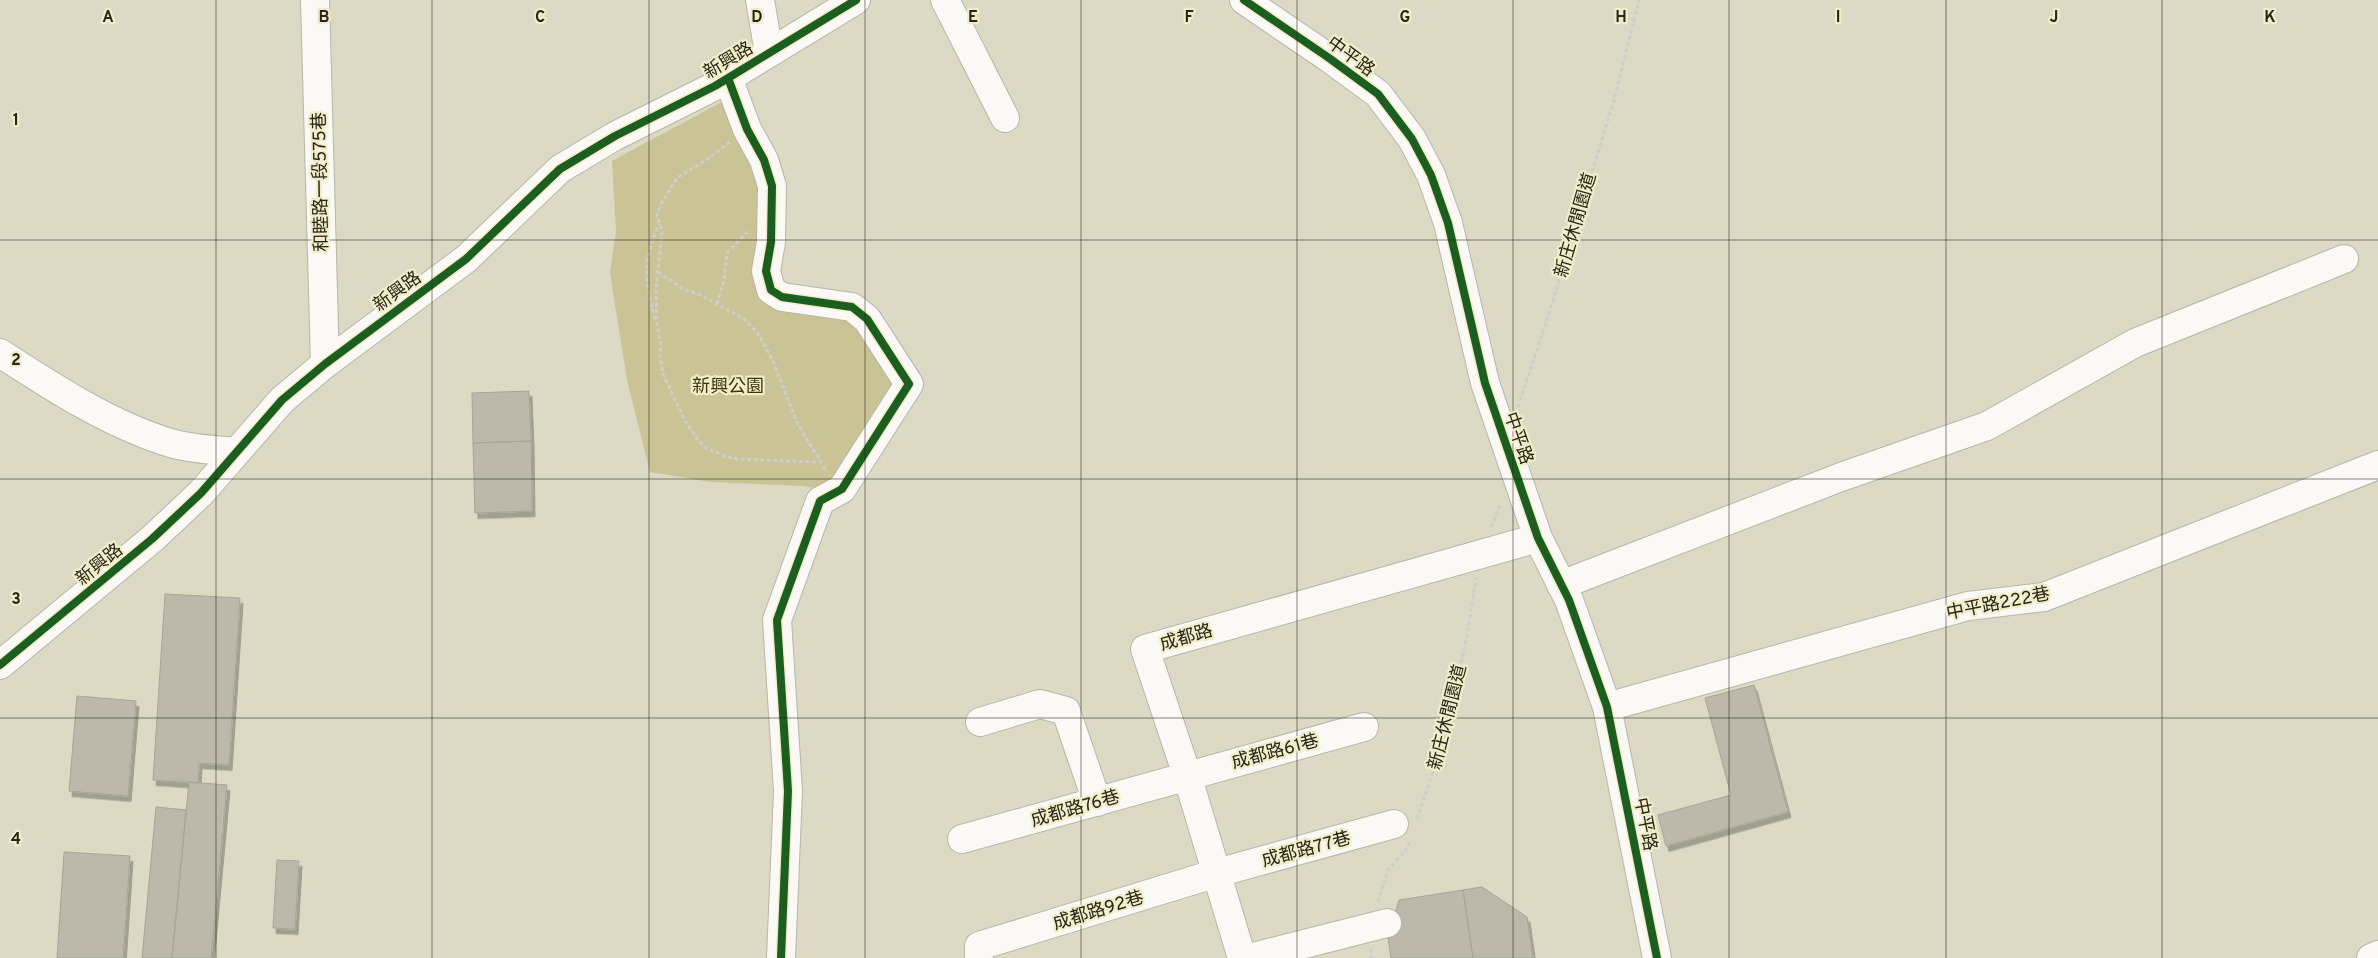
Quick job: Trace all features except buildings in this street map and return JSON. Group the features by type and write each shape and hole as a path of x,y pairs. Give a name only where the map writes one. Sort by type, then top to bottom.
{"street":[{"name":"和睦路一段575巷","path":"315,0 325,364"},
{"path":"760,0 769,53"},
{"name":"新興路","path":"0,665 152,540 201,493 282,400 325,364 466,259 560,169 615,136 728,78 856,0"},
{"path":"945,0 1005,118"},
{"name":"中平路","path":"1244,0 1378,94 1412,139 1431,175 1448,223 1484,384 1538,538 1569,600 1607,707 1657,958"},
{"path":"728,78 747,129 764,160 772,186 772,211 766,270 771,290 782,297 852,307 867,319 909,384 842,489 820,500 778,620 788,791 781,958"},
{"path":"1561,585 1841,478 1987,426 2135,343 2344,259"},
{"path":"0,353 48,385 116,421 174,444 235,452"},
{"name":"中平路222巷","path":"1607,707 1968,606 2044,597 2378,465"},
{"name":"成都路","path":"1242,958 1187,776 1145,649 1538,538"},
{"path":"980,722 1040,704 1066,711 1097,802"},
{"name":"成都路61巷","path":"1187,776 1364,728"},
{"name":"成都路76巷","path":"962,839 1187,776"},
{"name":"成都路77巷","path":"1217,873 1407,829"},
{"name":"成都路92巷","path":"979,952 1217,873"},
{"path":"1249,958 1379,924"},
{"path":"2371,958 2378,955"}],"path":[{"path":"657,324 658,272 662,232 657,215 661,204 676,178 708,159 747,129"},
{"path":"717,304 724,280 727,253 761,217 772,211"},
{"path":"660,224 647,260 647,288 657,324 663,374 684,421 706,448 727,457 819,462"},
{"path":"658,272 683,289 701,295 744,319 757,332 773,361 797,423 819,462 842,489"}],"green space":[{"name":"新興公園","path":"729,98 758,191 756,276 854,325 899,388 829,491 803,486 711,482 650,472 627,380 610,273 616,231 612,161"}],"cycle path":[{"path":"0,665 152,539 201,493 282,400 325,364 466,259 560,169 615,136 715,86 856,0"},
{"path":"1244,0 1378,94 1412,139 1431,175 1448,223 1485,383 1538,538 1569,600 1607,707 1657,958"},
{"path":"728,78 747,129 764,160 772,186 771,242 766,271 771,290 782,297 852,307 867,319 909,384 842,489 820,501 777,620 788,791 781,958"}]}
